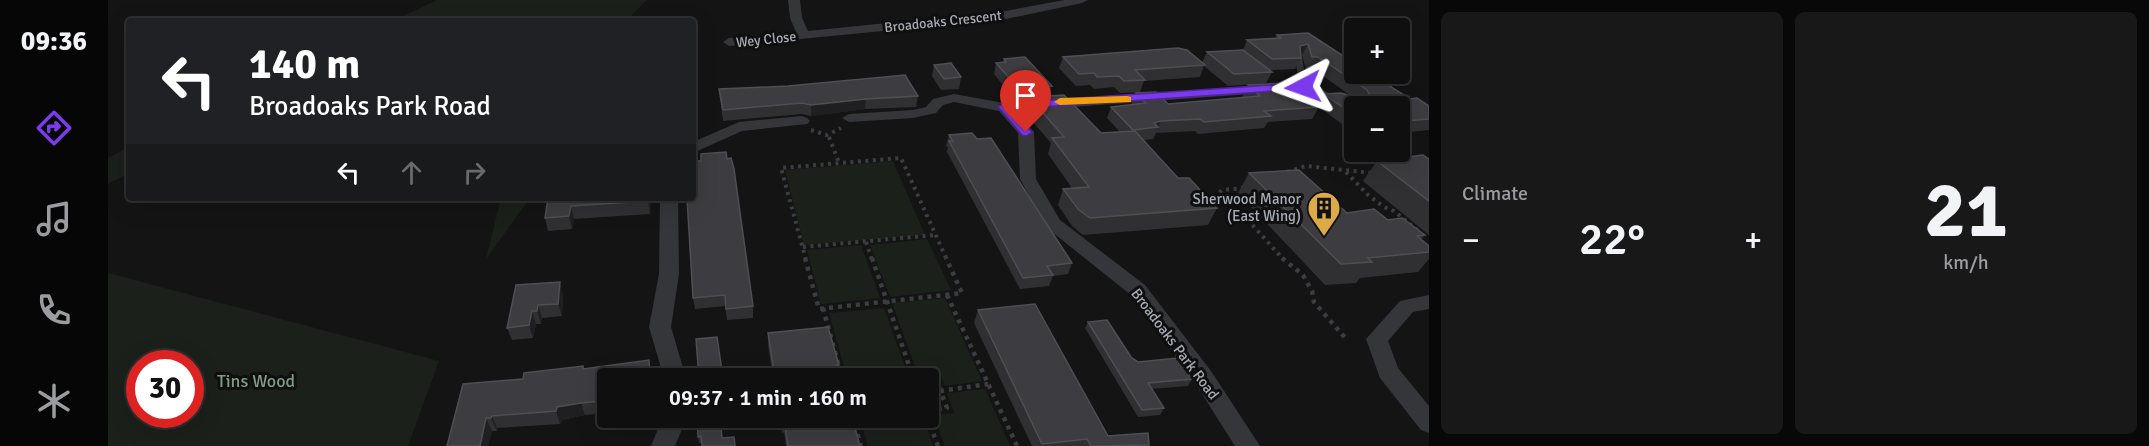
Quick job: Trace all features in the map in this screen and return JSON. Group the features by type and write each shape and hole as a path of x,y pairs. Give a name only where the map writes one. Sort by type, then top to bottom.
{"street":[{"path":"794,0 796,18 804,35"},
{"name":"Broadoaks Crescent","path":"804,35 1017,14 1082,0"},
{"name":"Wey Close","path":"729,42 804,35"},
{"path":"853,118 914,114 932,110 938,102 954,98 1004,107 1303,87"},
{"name":"Broadoaks Park Road","path":"1004,107 1026,132 1028,179 1053,224 1138,290 1203,377 1248,446"},
{"path":"696,147 739,127 794,122"},
{"path":"669,201 669,274 660,327 672,368"},
{"path":"1429,302 1407,306 1377,339 1389,372 1429,423"},
{"path":"663,446 670,428"}],"lane":[{"path":"1299,60 1303,87 1344,102"}],"path":[{"path":"794,122 829,137 835,135 846,125 855,123 853,118"},
{"path":"829,137 839,163"},
{"path":"901,158 962,293 819,309 781,168 839,163 901,158"},
{"path":"1284,181 1275,177 1283,171 1306,166 1376,174"},
{"path":"1345,172 1368,195 1384,207 1394,211 1422,233 1410,234"},
{"path":"1248,188 1222,190 1218,194 1224,202 1238,209 1283,259 1303,275 1314,302 1347,340"},
{"path":"802,248 936,236"},
{"path":"866,242 910,368"},
{"path":"947,295 1017,446"},
{"path":"823,309 840,368"},
{"path":"940,391 988,384"},
{"path":"939,388 947,408 939,409"},
{"path":"856,428 861,446"},
{"path":"931,428 938,446"}],"green space":[{"path":"437,0 647,0 629,18 399,18"},
{"path":"126,149 126,175 108,184 108,158"},
{"path":"893,161 925,235 804,245 785,170"},
{"path":"500,201 528,201 486,259"},
{"path":"927,239 951,290 890,297 870,245"},
{"path":"861,245 880,298 821,304 807,250"},
{"name":"Tins Wood","path":"108,273 439,361 408,446 108,446"},
{"path":"945,298 982,381 945,386 939,368 916,368 892,303"},
{"path":"884,308 906,368 844,368 829,313"},
{"path":"985,389 1010,446 945,446 938,428 939,414 954,413 947,393"},
{"path":"863,428 927,428 933,446 868,446"}],"building":[{"path":"1308,33 1344,56 1344,75 1318,57 1312,57 1308,44 1300,46 1301,58 1272,59 1247,40 1281,38 1277,35"},
{"path":"1178,48 1187,50 1205,65 1135,70 1145,80 1124,81 1119,76 1097,77 1094,73 1079,74 1063,57"},
{"path":"1243,50 1272,72 1234,74 1207,52"},
{"path":"1025,57 1052,86 1018,88 996,63 1006,62 1004,59"},
{"path":"951,63 961,77 944,79 934,65"},
{"path":"905,75 918,96 723,110 719,89 788,86"},
{"path":"1287,83 1319,107 1264,111 1271,116 1204,122 1200,119 1161,121 1154,123 1158,127 1133,130 1111,107 1146,103 1136,93 1156,92 1168,104 1260,96 1248,85"},
{"path":"1358,84 1387,84 1405,96 1367,96 1367,90"},
{"path":"1341,93 1351,96 1344,96 1344,108 1324,94"},
{"path":"1064,95 1101,133 1135,131 1178,178 1189,178 1217,208 1090,218 1078,209 1063,189 1089,187 1052,138 1064,137 1029,97"},
{"path":"1417,98 1429,106 1429,119 1410,121 1410,99"},
{"path":"972,133 977,139 991,138 1072,263 1047,266 1053,275 1023,278 949,141 953,141 949,135"},
{"path":"726,152 727,159 731,158 753,306 726,309 725,295 693,298 687,201 696,201 696,161 701,161 701,154"},
{"path":"1423,155 1429,159 1429,201 1378,162 1410,162 1410,157"},
{"path":"1299,170 1347,213 1374,209 1388,220 1402,218 1425,235 1417,236 1429,246 1429,252 1368,258 1372,262 1341,264 1249,173"},
{"path":"548,201 648,201 571,206 569,216 545,218"},
{"path":"560,282 558,304 538,305 537,311 532,311 529,325 507,328 516,285"},
{"path":"1035,304 1108,436 1148,433 1149,445 1091,446 1087,439 1042,444 978,310"},
{"path":"1107,320 1131,357 1138,362 1178,358 1192,379 1148,383 1164,408 1142,410 1088,322"},
{"path":"828,327 839,365 837,365 838,368 773,368 768,333"},
{"path":"717,337 722,368 698,368 696,339"},
{"path":"649,360 649,368 597,368 597,401 557,407 556,411 492,416 486,418 480,446 447,446 463,384 523,379 524,373 583,366 583,369"},
{"path":"698,428 721,428 722,438 734,437 735,446 702,446 701,436 698,437"},
{"path":"785,428 855,428 860,446 788,446"}],"slow traffic":[{"path":"1060,102 1091,99 1127,100"}],"place":[{"name":"Sherwood Manor (East Wing)","path":"1324,237"}],"route":[{"path":"1026,132 1004,107 1091,99 1127,100 1303,87"}]}
